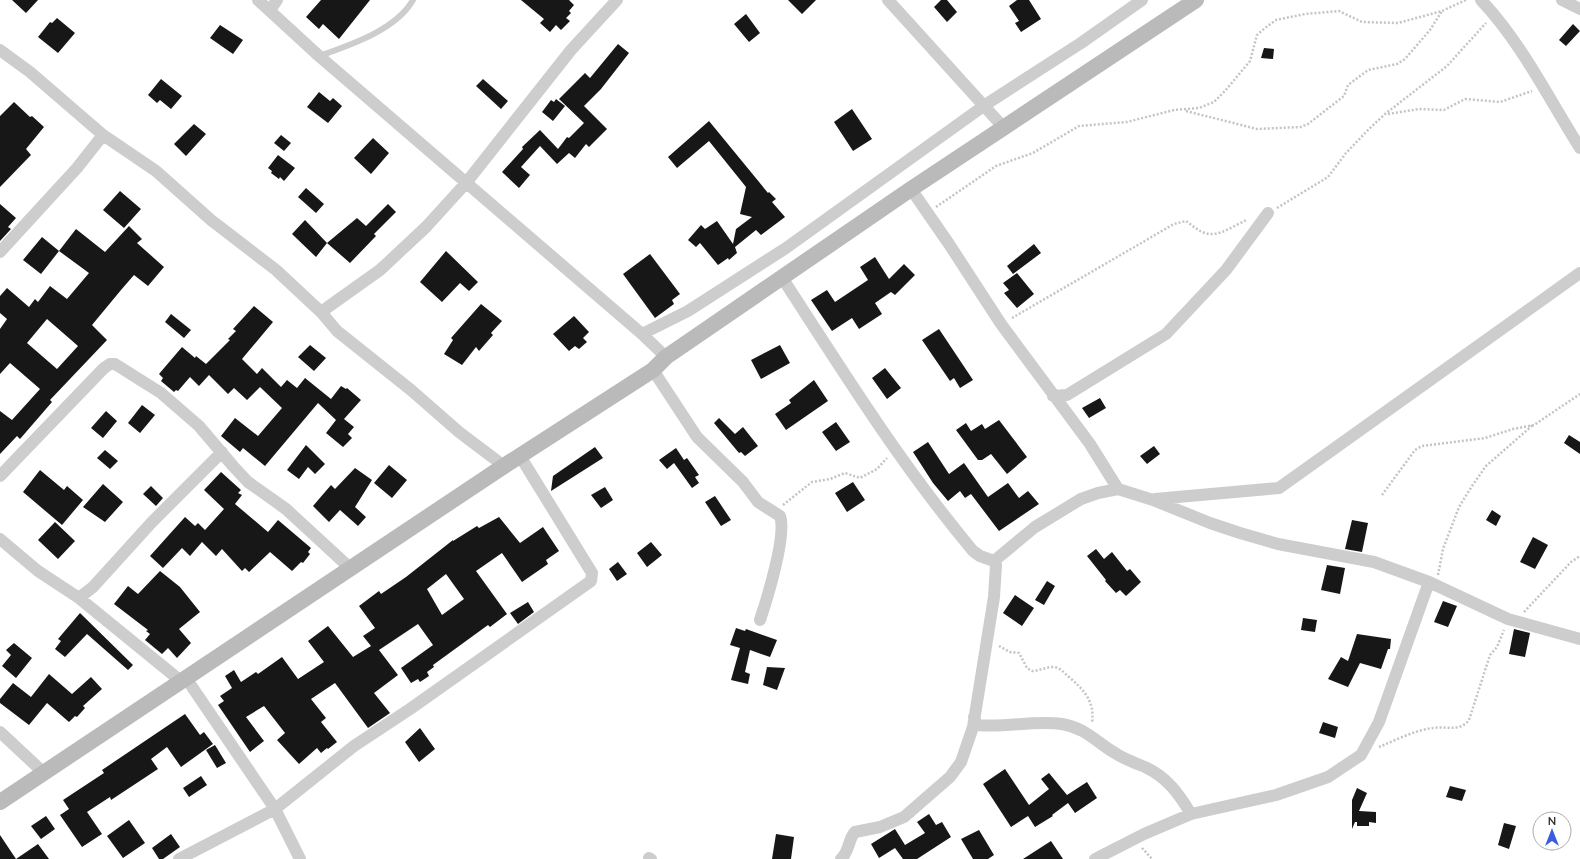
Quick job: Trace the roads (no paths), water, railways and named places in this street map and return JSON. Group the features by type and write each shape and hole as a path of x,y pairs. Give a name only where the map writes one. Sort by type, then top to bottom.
{"street":[{"path":"258,0 274,5 319,56 642,334 666,357"},
{"path":"321,312 380,270 426,227 466,183 571,50 617,0"},
{"path":"888,0 985,105 1004,128"},
{"path":"642,334 688,311 786,248 985,105 1081,43 1142,0"},
{"path":"0,802 504,466 653,370 666,357 783,279 911,189 1196,0"},
{"path":"1562,0 1580,9"},
{"path":"1489,5 1519,49 1580,148"},
{"path":"0,50 30,72 103,135 156,171 211,220 276,270 321,312 336,331 411,390 459,432 504,466"},
{"path":"0,252 77,168 103,135"},
{"path":"911,189 1001,324 1090,444 1118,489"},
{"path":"1053,396 1067,395 1166,334 1226,270 1268,213"},
{"path":"1153,500 1279,488 1580,273"},
{"path":"783,279 859,398 935,506 973,552 994,561"},
{"path":"0,476 104,368 112,364 124,368 158,390 199,426 248,482 286,509 350,568"},
{"path":"653,370 697,437 743,482 762,506 777,513 781,519 777,559 770,591 760,620"},
{"path":"79,598 94,587 152,522 222,452"},
{"path":"179,859 275,809 344,753 591,580 592,573 520,456"},
{"path":"994,561 1035,527 1081,499 1098,493 1118,489 1153,500 1210,524 1278,544 1374,562 1432,583 1512,620 1580,639"},
{"path":"0,539 38,571 79,598 184,680 275,809 300,859"},
{"path":"842,859 846,854 851,838 855,832 880,827 904,817 956,770 967,748 974,717 996,577 994,561"},
{"path":"1095,859 1144,834 1191,814 1276,795 1328,777 1363,752 1379,722 1432,583"},
{"path":"974,717 978,725 1006,726 1032,722 1057,724 1078,728 1090,734 1114,753 1163,778 1183,800 1191,814"},
{"path":"0,732 44,773"}],"lane":[{"path":"319,56 378,31 401,15 413,0"}]}
